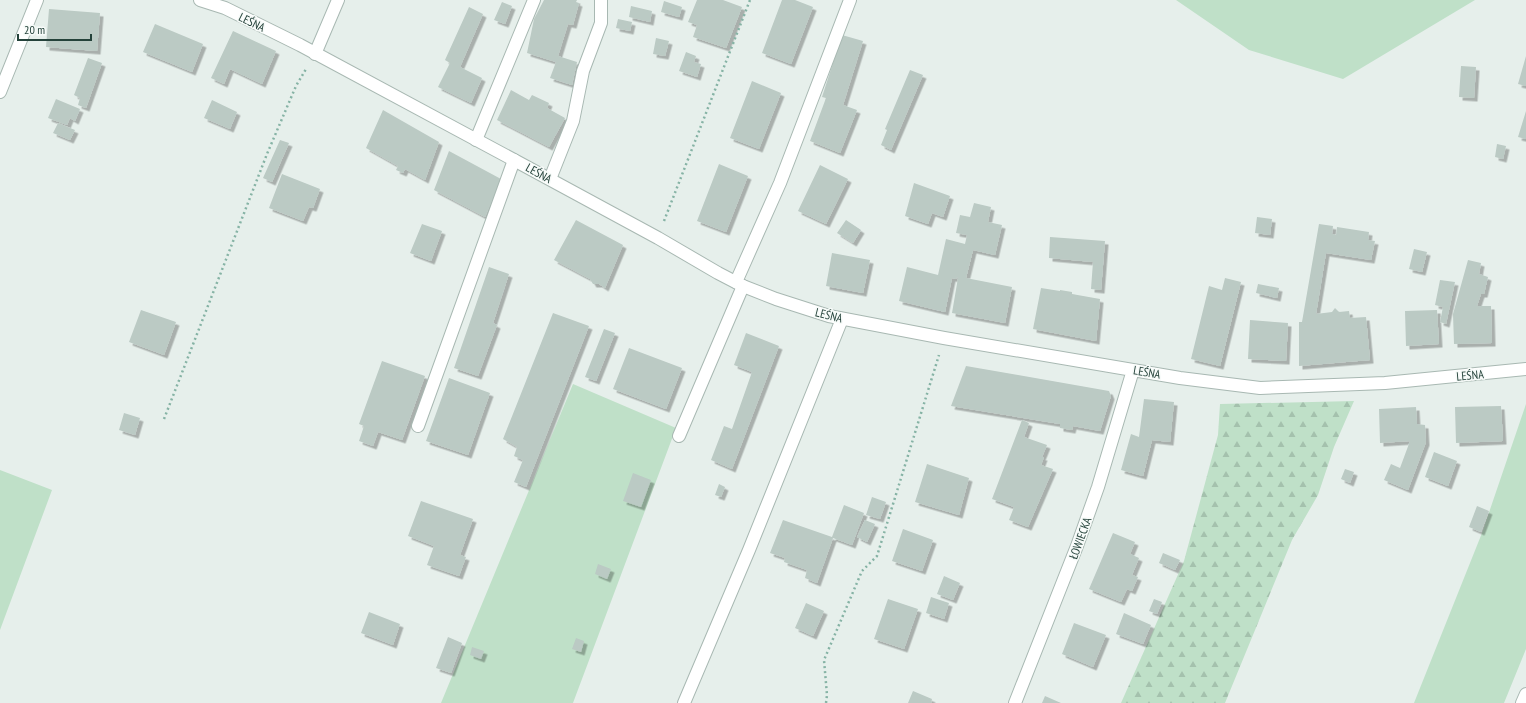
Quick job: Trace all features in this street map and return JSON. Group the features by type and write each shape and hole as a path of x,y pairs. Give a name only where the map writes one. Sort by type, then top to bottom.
{"street":[{"path":"0,92 37,0"},
{"name":"LEŚNA","path":"200,0 225,8 315,54 550,179 740,284 805,309 842,319 944,338 1133,370 1260,388 1385,383 1526,369"},
{"path":"315,54 338,0"},
{"path":"476,140 534,0"},
{"path":"550,179 573,121 583,71 601,23 602,0"},
{"path":"680,436 780,183 850,0"},
{"path":"418,426 514,160"},
{"path":"684,703 749,550 842,319"},
{"name":"ŁOWIECKA","path":"1015,703 1080,539 1098,487 1133,370"},
{"path":"1522,703 1526,694"}],"path":[{"path":"658,238 750,0"},
{"path":"164,419 270,147 296,86 315,54"},
{"path":"826,703 828,695 824,660 862,571 877,556 944,338"}],"green space":[{"path":"1176,0 1475,0 1343,79 1249,50"},
{"path":"573,384 676,428 573,703 441,703"},
{"path":"1354,401 1334,447 1318,495 1292,540 1225,703 1121,703 1184,561 1218,435 1220,404"},
{"path":"1526,404 1526,649 1504,703 1414,703 1482,533"},
{"path":"0,470 52,490 0,630"}],"building":[{"path":"544,0 577,0 576,2 579,3 573,25 568,24 558,56 577,62 572,85 550,78 556,62 527,53 534,19"},
{"path":"697,0 723,0 742,7 726,48 693,37 697,25 688,22"},
{"path":"782,0 795,0 813,7 791,64 762,53"},
{"path":"664,1 682,7 679,17 661,12"},
{"path":"502,2 512,6 505,24 494,20"},
{"path":"631,6 652,11 650,22 629,17"},
{"path":"469,7 483,14 460,67 482,78 471,103 438,87 450,63 445,60"},
{"path":"49,9 100,13 97,51 46,47"},
{"path":"618,19 632,22 630,31 616,28"},
{"path":"155,24 203,44 192,72 143,52"},
{"path":"233,31 276,51 262,84 230,69 224,84 211,78"},
{"path":"842,35 863,41 843,105 857,110 840,153 810,141 826,98 822,97"},
{"path":"656,38 669,41 665,56 653,54"},
{"path":"686,52 696,56 694,62 701,64 697,77 679,71"},
{"path":"1526,56 1526,86 1518,84"},
{"path":"88,58 102,63 86,108 78,105 80,98 74,95"},
{"path":"1461,66 1476,67 1474,98 1459,97"},
{"path":"910,70 923,75 891,150 881,145 887,130 885,129"},
{"path":"752,81 781,93 759,149 730,138"},
{"path":"511,90 529,100 532,95 549,103 547,108 565,118 549,147 497,120"},
{"path":"56,99 80,109 75,121 70,118 67,125 48,118"},
{"path":"212,100 237,112 230,129 204,118"},
{"path":"383,110 439,142 425,180 405,169 403,173 396,170 398,166 366,148"},
{"path":"1526,111 1526,139 1518,137"},
{"path":"58,123 75,130 70,140 53,133"},
{"path":"280,140 289,143 272,182 263,178"},
{"path":"1497,144 1506,146 1503,159 1495,157"},
{"path":"449,151 501,179 485,217 434,190"},
{"path":"719,164 748,176 726,232 697,221"},
{"path":"820,165 848,179 826,224 798,211"},
{"path":"282,174 320,189 313,208 309,207 303,221 269,208"},
{"path":"914,183 950,196 943,217 932,213 928,224 905,216"},
{"path":"974,203 991,207 988,222 1002,225 995,255 973,250 966,278 1012,287 1005,323 952,313 957,277 956,279 952,278 945,312 899,301 907,267 938,275 946,239 965,244 967,235 956,233 960,215 970,217"},
{"path":"1257,217 1272,219 1270,235 1255,233"},
{"path":"576,220 623,245 605,288 599,284 593,284 590,279 554,260"},
{"path":"846,220 861,230 853,243 837,233"},
{"path":"422,224 442,231 431,261 410,253"},
{"path":"1319,224 1333,226 1332,234 1336,235 1337,227 1369,232 1368,240 1375,241 1371,260 1326,253 1316,314 1332,312 1335,308 1339,312 1349,311 1350,318 1366,317 1370,360 1299,366 1299,322 1302,322"},
{"path":"1050,237 1105,241 1101,290 1091,289 1093,262 1049,258"},
{"path":"1414,249 1427,252 1422,272 1409,269"},
{"path":"832,253 870,260 863,293 826,286"},
{"path":"1468,260 1481,263 1479,274 1488,277 1484,294 1481,294 1477,306 1491,306 1492,343 1454,344 1453,314"},
{"path":"489,267 509,274 493,323 497,325 478,376 454,368"},
{"path":"1225,278 1241,282 1220,366 1191,359 1209,286 1222,290"},
{"path":"1440,280 1455,282 1446,324 1440,322 1443,307 1435,305"},
{"path":"1258,284 1279,288 1277,298 1256,293"},
{"path":"1041,288 1072,292 1072,294 1100,299 1096,341 1033,329"},
{"path":"141,310 176,322 164,355 129,342"},
{"path":"1437,310 1439,344 1406,346 1405,311"},
{"path":"553,313 589,326 526,487 514,482 523,460 514,456 517,447 503,439"},
{"path":"1250,320 1288,323 1286,361 1248,359"},
{"path":"604,329 615,333 596,381 585,377"},
{"path":"746,333 779,346 732,469 711,460 724,426 732,429 752,372 734,365"},
{"path":"629,348 682,368 666,409 613,389"},
{"path":"382,361 425,376 402,440 378,432 373,446 359,441 364,426 359,424"},
{"path":"966,366 1109,391 1111,396 1100,431 1073,426 1072,430 1060,428 1060,424 951,406"},
{"path":"449,378 490,393 468,455 426,441"},
{"path":"1144,399 1174,402 1170,442 1152,440 1143,476 1121,470 1131,434 1139,437"},
{"path":"1501,406 1503,441 1456,443 1455,407"},
{"path":"1416,407 1417,424 1425,425 1426,442 1408,490 1384,480 1391,464 1400,468 1410,441 1380,443 1379,409"},
{"path":"124,413 140,418 135,435 119,430"},
{"path":"1022,420 1029,423 1024,437 1047,445 1042,457 1044,457 1041,465 1053,469 1028,527 1009,520 1014,507 992,499"},
{"path":"1434,452 1457,461 1448,486 1425,477"},
{"path":"927,464 969,478 959,515 915,502"},
{"path":"1345,469 1354,472 1350,483 1341,479"},
{"path":"633,473 651,480 641,507 623,501"},
{"path":"719,484 725,487 721,497 715,495"},
{"path":"872,497 886,502 880,519 866,515"},
{"path":"421,501 473,519 460,555 466,557 459,576 427,565 434,546 408,536"},
{"path":"844,505 864,513 852,545 833,538 817,583 805,578 807,570 784,562 785,558 770,553 783,520 832,537"},
{"path":"1477,506 1489,511 1481,532 1469,527"},
{"path":"865,520 875,524 867,542 857,537"},
{"path":"903,529 933,540 922,571 892,561"},
{"path":"1113,533 1135,542 1130,554 1139,558 1132,575 1138,577 1132,591 1127,589 1121,602 1089,589"},
{"path":"1163,553 1180,560 1175,570 1159,563"},
{"path":"598,564 611,569 607,579 595,574"},
{"path":"944,576 960,583 953,600 937,594"},
{"path":"931,597 949,603 944,619 926,613"},
{"path":"888,599 918,609 904,649 874,639"},
{"path":"1154,599 1162,602 1157,614 1149,611"},
{"path":"806,603 824,611 813,636 795,628"},
{"path":"369,612 400,624 393,645 361,633"},
{"path":"1124,613 1151,625 1143,644 1116,634"},
{"path":"1074,623 1106,635 1093,667 1062,654"},
{"path":"448,637 462,643 451,673 436,668"},
{"path":"576,638 584,641 581,652 572,649"},
{"path":"472,647 484,651 481,659 470,655"},
{"path":"913,691 932,699 931,703 908,703"},
{"path":"1045,696 1061,703 1042,703"}]}
